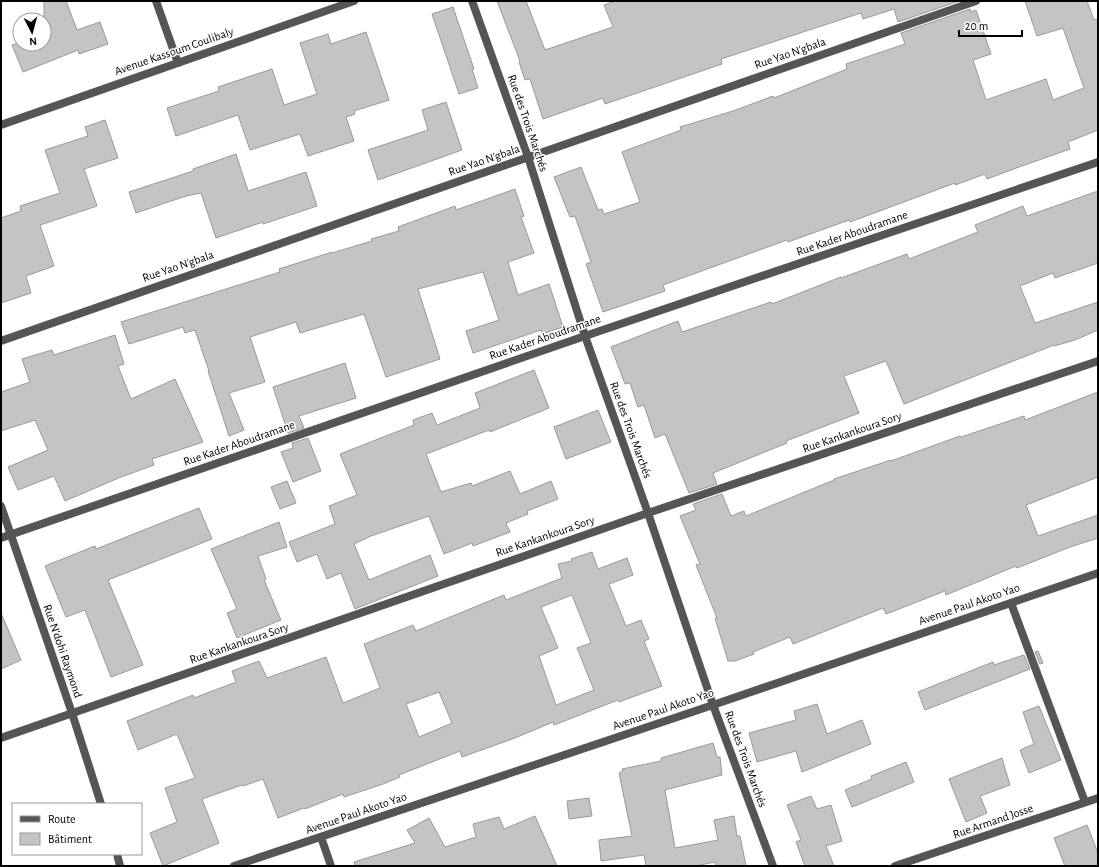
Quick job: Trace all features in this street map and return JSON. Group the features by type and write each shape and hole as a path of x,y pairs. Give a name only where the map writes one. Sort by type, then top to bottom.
{"street":[{"path":"156,1 178,63"},
{"name":"Avenue Kassoum Coulibaly","path":"1,124 354,1"},
{"name":"Rue des Trois Marchés","path":"472,1 528,157 585,336 648,513 713,705 773,866"},
{"name":"Rue Yao N'gbala","path":"1,341 976,1"},
{"name":"Rue Kader Aboudramane","path":"1,538 585,336 1098,162"},
{"name":"Rue Kankankoura Sory","path":"1,738 648,513 1098,361"},
{"name":"Rue N'dohi Raymond","path":"1,506 72,713 101,803"},
{"name":"Avenue Paul Akoto Yao","path":"234,866 713,705 1098,573"},
{"path":"1011,603 1085,802"},
{"name":"Rue Armand Josse","path":"895,866 1098,798"},
{"path":"321,837 331,866"},
{"path":"116,855 120,866"}],"building":[{"path":"44,1 66,1 77,30 100,22 108,44 79,54 78,50 23,72 15,52 52,52 52,12 44,12"},
{"path":"497,1 526,1 545,50 613,27 604,5 615,1 959,1 898,22 894,9 863,19 861,13 721,59 722,64 605,104 603,98 543,119 530,79 525,80 519,62 520,61"},
{"path":"1025,1 1087,1 1094,20 1098,19 1098,130 1068,142 1070,149 987,179 985,174 955,185 955,183 850,222 849,220 788,242 787,240 663,285 665,291 603,312 586,264 591,262 575,216 570,217 554,177 581,167 598,210 602,209 604,214 640,202 622,152 681,130 680,127 733,111 773,96 774,98 847,69 846,64 905,44 901,33 970,9 971,12 976,10 991,54 973,60 986,100 1046,79 1053,100 1084,88 1063,28 1037,36"},
{"path":"453,7 474,69 472,69 478,88 459,94 432,14"},
{"path":"366,32 389,100 354,111 355,114 346,117 354,141 308,156 300,134 250,150 238,115 176,136 167,108 219,91 218,87 272,69 284,105 317,94 300,43 328,34 331,44"},
{"path":"446,102 462,150 378,180 368,150 428,130 422,110"},
{"path":"105,120 118,158 84,169 97,206 40,225 54,266 26,276 31,293 1,303 1,218 21,211 20,206 60,193 45,150 88,136 85,127"},
{"path":"236,154 248,191 306,172 317,206 216,238 201,193 186,196 136,213 129,192 193,171 193,169"},
{"path":"515,189 524,216 521,217 534,253 508,262 518,295 549,284 563,327 542,334 541,330 473,353 466,331 499,320 483,272 418,289 440,359 386,377 364,314 300,333 296,322 250,337 265,382 229,393 244,430 229,436 195,330 185,333 183,327 129,344 121,322 280,272 279,269 372,241 371,239 399,231 398,227 455,206 456,210"},
{"path":"1098,191 1098,263 1055,278 1053,273 1020,286 1035,323 1098,302 1098,330 1075,340 1054,345 904,404 886,361 844,376 859,413 786,441 787,443 713,473 717,484 689,493 665,434 655,438 644,405 638,407 630,383 625,384 611,347 678,321 682,332 771,302 772,304 841,277 907,254 909,259 978,232 975,225 1023,206 1027,216"},
{"path":"115,335 124,364 118,366 131,399 175,379 203,442 152,459 154,465 121,477 65,501 54,476 18,490 8,467 48,450 35,420 1,431 1,392 30,382 22,359 52,350 54,355"},
{"path":"345,363 356,398 299,416 304,428 288,433 273,387"},
{"path":"534,370 549,408 490,432 489,430 426,454 441,492 471,483 472,486 510,471 520,494 551,481 558,499 527,511 528,514 506,523 510,532 473,546 472,543 444,554 429,516 371,536 354,544 369,580 430,555 438,576 355,609 341,573 327,579 317,554 297,562 289,542 335,524 329,506 357,495 340,454 414,425 413,420 432,413 437,425 480,408 475,393"},
{"path":"1098,392 1098,477 1026,505 1038,536 1098,515 1098,538 1070,547 1017,568 1016,566 946,595 945,591 886,614 883,608 793,644 790,637 753,652 754,654 735,661 728,661 715,618 717,618 696,565 700,564 680,516 696,510 693,504 722,494 731,516 744,511 746,516 834,479 1024,416 1025,420"},
{"path":"598,410 611,442 566,459 554,427"},
{"path":"308,438 321,471 293,482 281,452 293,448 292,443"},
{"path":"287,481 296,503 280,509 271,487"},
{"path":"199,508 212,539 108,580 143,665 111,677 85,610 66,617 45,566 95,546 96,549"},
{"path":"279,522 287,547 258,556 266,579 264,580 281,620 237,638 227,613 237,609 211,549"},
{"path":"592,552 598,569 627,558 633,575 609,584 626,626 641,620 649,639 644,641 662,686 619,702 618,700 554,725 553,722 515,738 462,757 460,751 399,775 400,777 383,784 344,797 343,794 278,818 263,779 202,799 219,843 163,866 150,833 177,822 165,788 195,778 177,734 138,750 127,721 193,695 194,698 236,682 232,671 259,661 267,678 326,657 343,703 380,688 364,644 413,625 416,631 504,595 506,600 562,578 558,564 572,561 571,559","holes":["572,595 591,643 577,648 594,690 556,705 539,656 558,648 541,607","439,692 452,723 419,737 406,704"]},
{"path":"1,613 21,660 1,669"},
{"path":"1038,651 1043,663 1040,664 1035,652"},
{"path":"1024,655 1030,669 925,710 918,692 993,662 994,665"},
{"path":"817,704 827,734 862,720 871,744 802,772 796,751 757,762 749,733 796,720 794,711"},
{"path":"1039,706 1061,760 1029,773 1020,750 1034,744 1023,712"},
{"path":"713,743 717,757 720,757 722,775 665,790 675,848 718,840 714,820 734,816 737,836 740,836 746,866 716,866 715,862 695,866 646,866 644,855 601,861 599,840 632,836 619,773 623,771 622,769 661,761 661,758"},
{"path":"1002,758 1010,785 980,796 987,813 966,822 949,779"},
{"path":"906,762 914,782 852,807 845,790 872,779 871,776"},
{"path":"811,796 817,809 831,805 842,841 826,846 834,866 805,866 796,842 801,840 787,805"},
{"path":"589,798 592,816 569,819 567,801"},
{"path":"535,816 557,866 355,866 354,862 415,843 407,830 429,818 445,847 476,837 473,824 499,817 504,829"},
{"path":"1087,825 1098,853 1098,866 1065,866 1054,838"}]}
